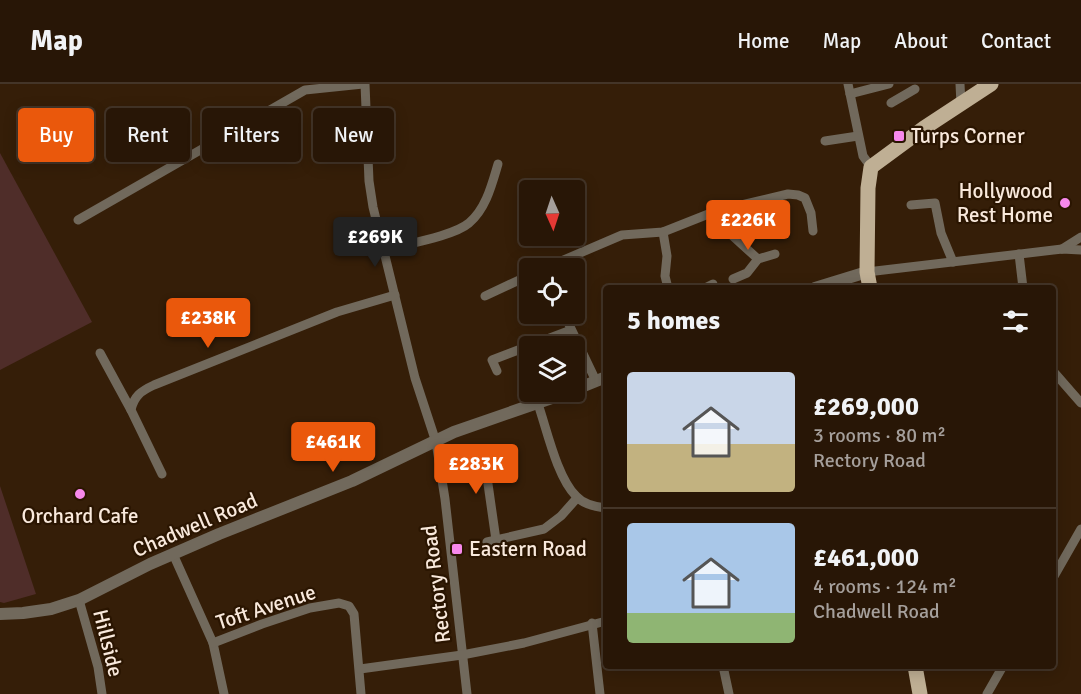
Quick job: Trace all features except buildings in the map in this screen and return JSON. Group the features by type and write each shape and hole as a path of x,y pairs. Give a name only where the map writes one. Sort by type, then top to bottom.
{"main road":[{"path":"869,285 867,272 868,188 871,167 991,84"},
{"path":"916,669 920,694"}],"street":[{"path":"78,220 305,90 364,84"},
{"name":"Rectory Road","path":"364,84 369,182 373,207 415,378 436,442 445,500 466,694"},
{"path":"871,167 862,156 849,89 889,84 901,97"},
{"path":"960,84 961,104"},
{"path":"891,103 915,89"},
{"path":"825,141 858,136"},
{"path":"384,250 454,231 469,223 479,211 490,190 498,164"},
{"path":"568,258 622,235 663,232 716,211 788,195 806,198 813,231"},
{"path":"911,205 935,203 941,233 953,262"},
{"path":"716,211 726,230 758,259"},
{"path":"663,232 667,256 664,276 667,285"},
{"path":"1062,249 1081,237"},
{"path":"825,285 867,272 1062,249 1081,250"},
{"path":"734,279 747,273 758,259 775,254"},
{"path":"1019,254 1023,285"},
{"path":"485,296 519,280"},
{"path":"130,410 138,394 154,385 337,312 395,296"},
{"path":"568,324 601,379 585,386"},
{"path":"492,360 571,330"},
{"path":"487,350 497,371"},
{"path":"100,353 162,474"},
{"path":"1056,374 1081,402"},
{"name":"Chadwell Road","path":"0,614 51,609 79,600 173,554 352,481 454,432 543,402"},
{"path":"538,404 564,480 577,498 594,507 603,508"},
{"path":"492,454 486,470 492,541 544,530 577,498"},
{"path":"1056,573 1081,529"},
{"path":"173,554 213,643 224,694"},
{"name":"Hillside","path":"79,600 98,668 102,694"},
{"name":"Toft Avenue","path":"213,643 310,609 339,603 349,606 354,614 361,694"},
{"path":"360,669 462,655 524,643 603,621"},
{"path":"592,623 600,694"},
{"path":"724,669 729,694"},
{"path":"987,694 1001,669"}],"shaded area":[{"path":"0,153 92,322 0,370"},
{"path":"0,486 36,594 4,603 0,602"}],"place":[{"name":"Turps Corner","path":"899,136"},
{"name":"Hollywood Rest Home","path":"1065,203"},
{"name":"Orchard Cafe","path":"80,494"},
{"name":"Eastern Road","path":"457,549"}]}
